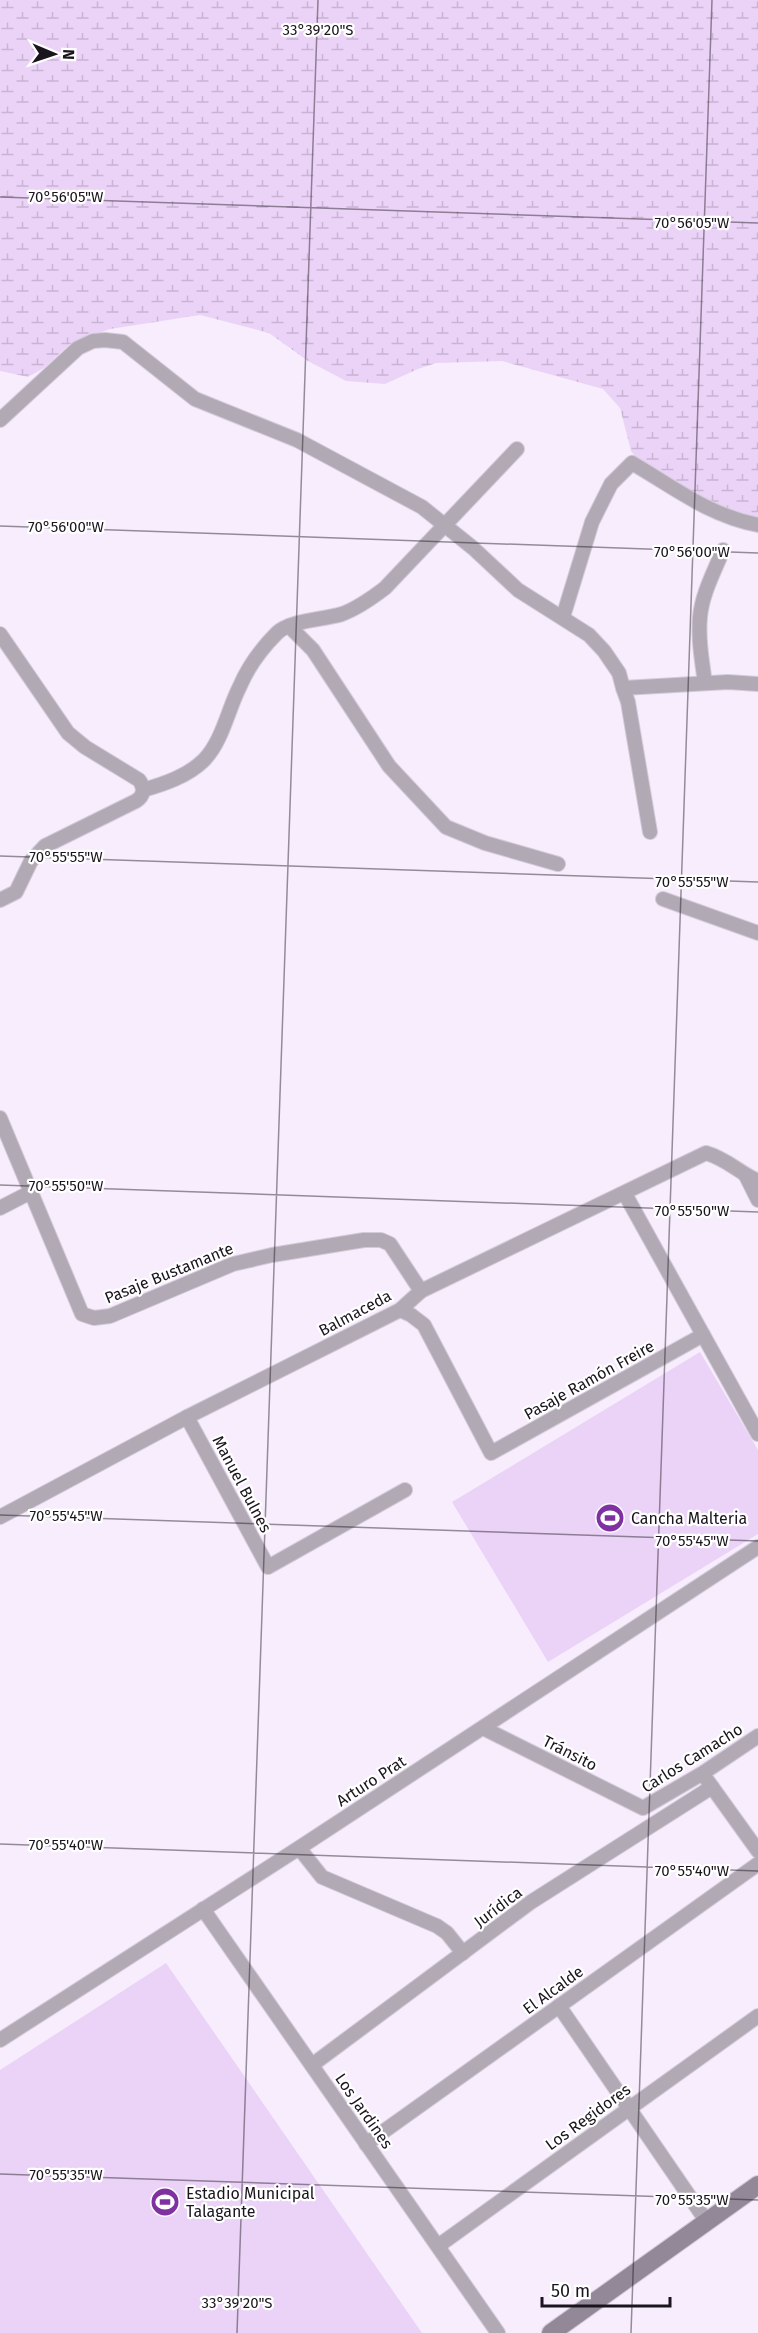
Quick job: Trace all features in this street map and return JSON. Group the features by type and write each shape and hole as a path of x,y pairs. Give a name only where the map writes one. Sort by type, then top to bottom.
{"street":[{"path":"0,420 78,348 99,340 123,342 195,399 297,440 422,507 445,524 519,590 564,617 589,635 604,651 619,673 623,688 650,832"},
{"path":"143,790 165,784 194,768 205,759 223,728 240,685 250,667 279,630 343,613 371,599 385,588 518,449"},
{"path":"564,617 592,522 611,484 632,463 707,509 758,525"},
{"path":"705,683 699,633 700,615 704,598 723,550"},
{"path":"289,626 313,650 389,766 446,827 475,839 558,864"},
{"path":"0,634 68,733 85,747 139,780 143,790 142,795 136,801 45,846 31,861 16,892 0,900"},
{"path":"623,688 738,682 758,684"},
{"path":"663,899 758,933"},
{"path":"0,1118 31,1192 0,1208"},
{"name":"Balmaceda","path":"0,1517 187,1417 400,1310 421,1291 706,1153 720,1157 752,1179"},
{"path":"752,1179 758,1200"},
{"name":"Pasaje Bustamante","path":"31,1192 82,1314 94,1318 110,1316 218,1270 254,1258 364,1240 381,1240 390,1244 421,1291"},
{"path":"624,1194 758,1434"},
{"name":"Pasaje Ramón Freire","path":"400,1310 424,1325 491,1453 703,1335"},
{"name":"Manuel Bulnes","path":"187,1417 268,1567 405,1490"},
{"name":"Arturo Prat","path":"0,2040 299,1848 758,1546"},
{"name":"Tránsito","path":"483,1728 643,1808"},
{"name":"Carlos Camacho","path":"643,1808 703,1773 758,1736"},
{"path":"703,1773 758,1851"},
{"name":"Jurídica","path":"312,2065 546,1892 712,1787"},
{"path":"299,1848 322,1877 438,1926 447,1933 463,1953"},
{"name":"El Alcalde","path":"366,2144 758,1864"},
{"name":"Los Jardines","path":"203,1909 498,2333"},
{"path":"559,2006 707,2222"},
{"name":"Los Regidores","path":"438,2246 758,2016"},
{"path":"551,2333 757,2186"}],"green space":[{"path":"0,0 758,0 758,526 652,478 631,451 620,408 603,389 502,361 436,363 385,384 346,381 308,361 269,333 200,315 110,329 70,344 44,368 28,377 0,371"},
{"name":"Cancha Malteria","path":"700,1352 758,1450 758,1534 548,1662 452,1502"},
{"name":"Estadio Municipal Talagante","path":"166,1963 422,2333 0,2333 0,2070"}],"place":[{"name":"Cancha Malteria","path":"610,1518"},
{"name":"Estadio Municipal Talagante","path":"165,2202"}]}
